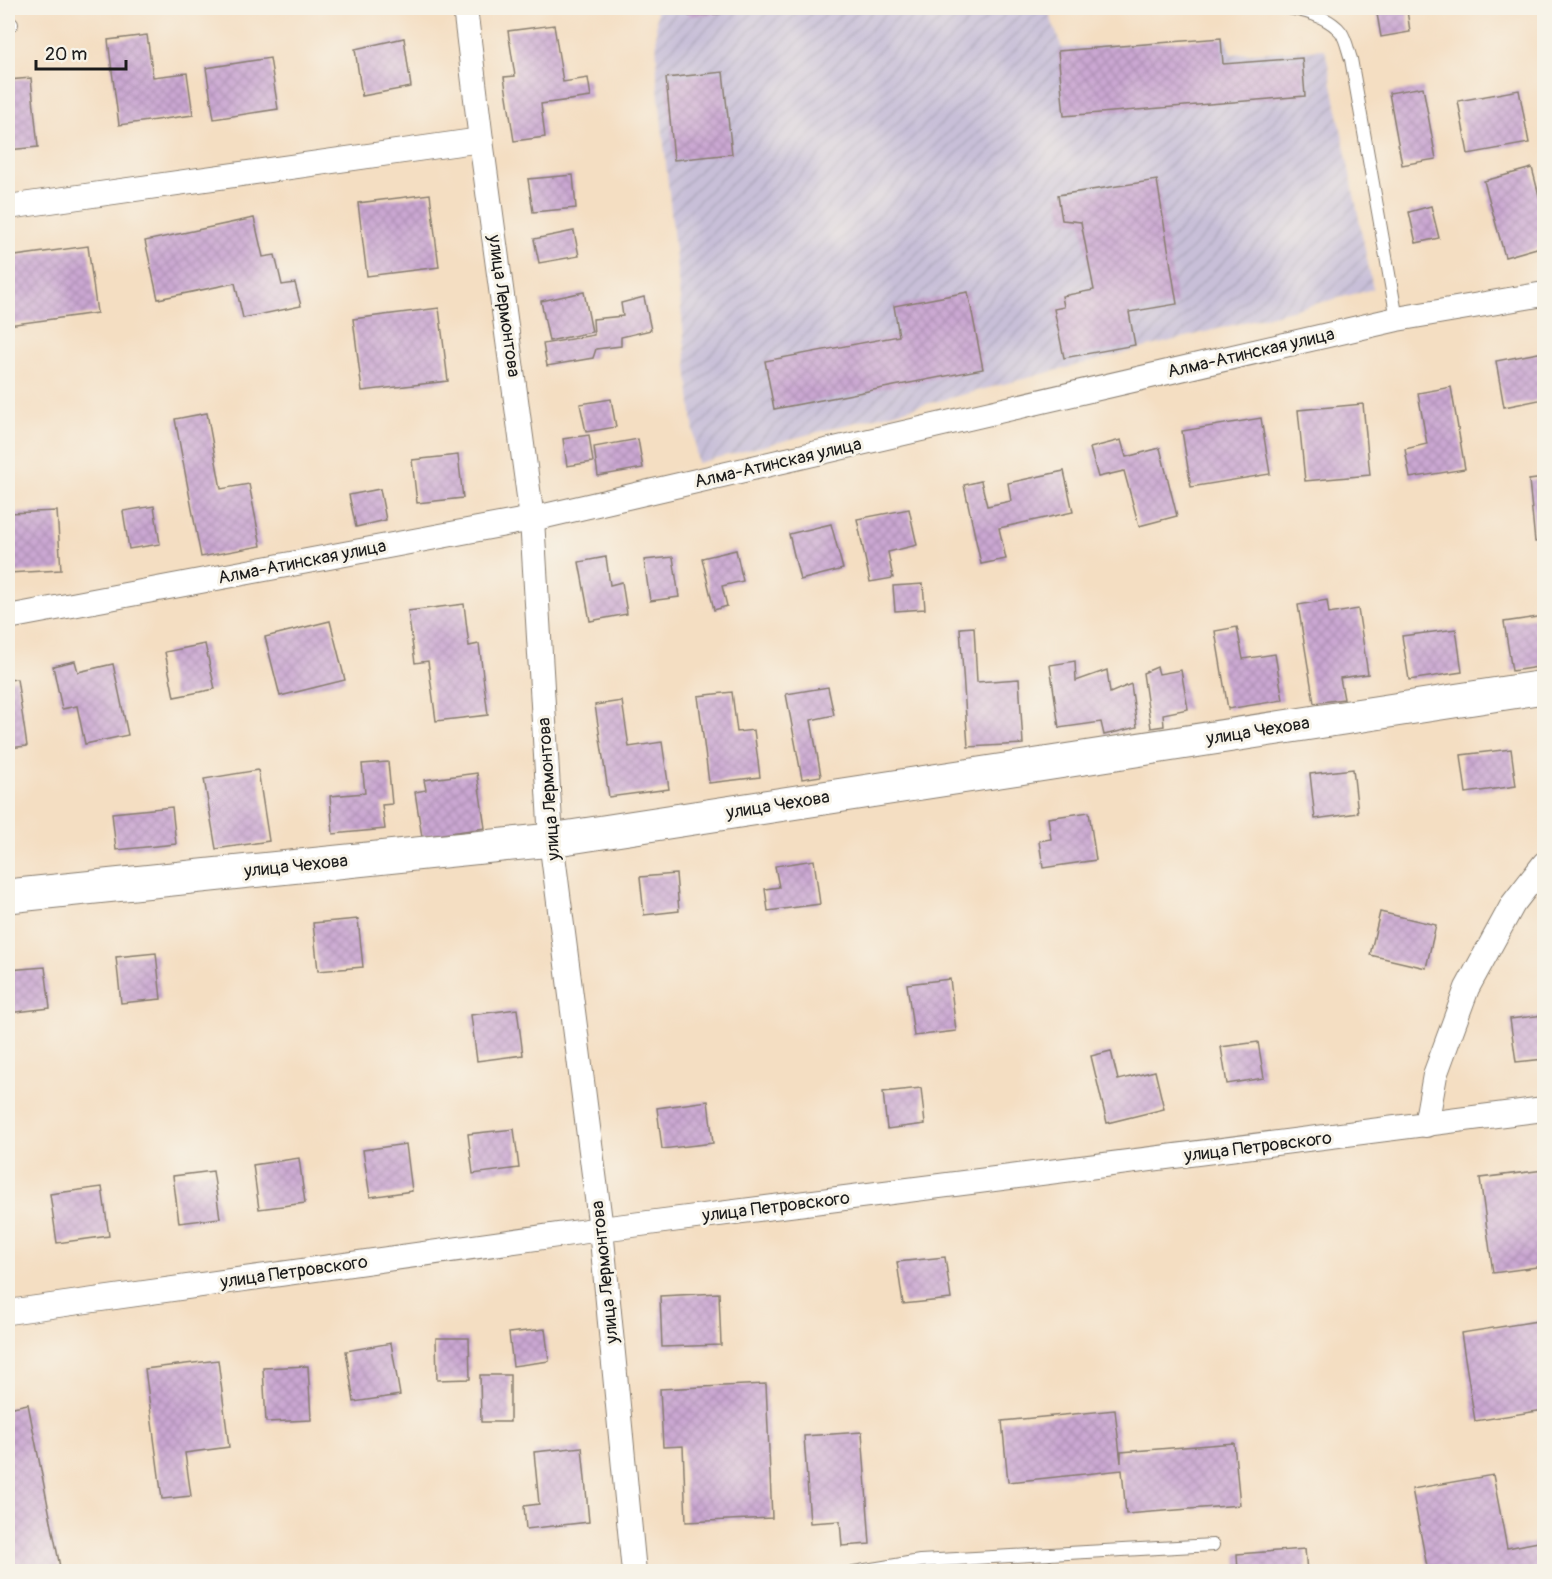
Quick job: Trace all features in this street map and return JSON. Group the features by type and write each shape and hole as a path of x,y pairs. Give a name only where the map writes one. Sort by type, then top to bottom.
{"street":[{"name":"улица Лермонтова","path":"465,8 532,519 551,840 601,1229 634,1572"},
{"path":"8,207 481,140"},
{"name":"Алма-Атинская улица","path":"8,617 532,519 1397,319 1545,294"},
{"name":"улица Чехова","path":"8,896 551,840 1545,687"},
{"path":"1426,1125 1434,1075 1467,988 1514,904 1545,864"},
{"name":"улица Петровского","path":"8,1312 601,1229 1545,1109"}],"lane":[{"path":"1289,8 1302,10 1331,23 1342,33 1351,59 1397,319"},
{"path":"854,1572 920,1561 1213,1545"}],"shaded area":[{"path":"656,8 1047,8 1062,48 1227,38 1231,54 1325,49 1373,289 697,463 657,77"}],"building":[{"path":"689,8 777,8 777,9 689,16"},
{"path":"1376,8 1416,8 1407,10 1410,32 1381,37"},
{"path":"554,25 563,82 588,78 591,97 541,104 545,137 514,141 504,77 515,76 508,31"},
{"path":"147,35 153,77 187,73 193,115 119,125 108,40"},
{"path":"404,38 411,87 362,96 355,49"},
{"path":"1221,38 1223,64 1302,58 1305,96 1064,116 1058,51"},
{"path":"270,58 278,109 214,119 206,68"},
{"path":"723,72 732,154 674,160 666,78"},
{"path":"31,78 38,147 8,150 8,80"},
{"path":"1423,87 1436,159 1402,165 1389,93"},
{"path":"1519,90 1529,143 1468,154 1458,101"},
{"path":"1532,168 1544,215 1544,246 1505,257 1484,181"},
{"path":"573,175 576,208 533,212 528,179"},
{"path":"1157,180 1177,304 1129,312 1135,345 1064,358 1054,309 1064,307 1062,296 1094,290 1081,222 1062,220 1058,195"},
{"path":"430,194 439,267 367,276 358,203"},
{"path":"1431,206 1439,238 1416,243 1409,212"},
{"path":"254,218 263,257 275,255 282,285 295,283 301,306 243,318 235,283 158,299 145,241"},
{"path":"574,231 579,256 539,263 534,239"},
{"path":"88,246 97,313 8,325 8,257"},
{"path":"584,292 592,332 549,341 541,301"},
{"path":"968,292 983,369 774,409 765,361 899,336 894,306"},
{"path":"644,297 651,330 621,337 621,346 596,349 593,358 547,366 543,344 594,335 593,319 623,316 621,303"},
{"path":"439,308 448,381 362,391 353,319"},
{"path":"1544,352 1544,399 1504,407 1496,361"},
{"path":"1451,387 1465,469 1410,478 1405,449 1427,444 1418,393"},
{"path":"611,399 616,427 586,432 580,404"},
{"path":"1363,404 1370,475 1305,481 1298,410"},
{"path":"207,413 221,489 249,484 261,546 201,557 175,419"},
{"path":"1261,418 1270,474 1191,487 1182,431"},
{"path":"589,435 593,462 567,466 563,439"},
{"path":"638,439 643,468 598,476 594,447"},
{"path":"1121,440 1126,457 1160,448 1177,516 1139,526 1124,471 1098,477 1090,448"},
{"path":"458,455 463,498 417,503 412,460"},
{"path":"1064,471 1073,512 999,528 1006,559 981,564 964,485 981,481 987,506 1011,501 1008,483"},
{"path":"1544,478 1544,541 1535,542 1529,480"},
{"path":"380,489 386,520 356,527 349,495"},
{"path":"154,506 160,544 129,549 123,511"},
{"path":"909,509 917,545 888,552 893,578 870,582 857,519"},
{"path":"57,511 61,570 8,573 8,513"},
{"path":"831,524 843,569 800,580 789,534"},
{"path":"736,550 743,581 722,586 727,606 714,610 702,558"},
{"path":"606,557 610,585 622,582 627,614 590,621 579,562"},
{"path":"673,557 679,597 650,601 644,560"},
{"path":"923,584 925,609 895,611 893,586"},
{"path":"1327,600 1329,614 1358,609 1368,674 1340,678 1344,699 1314,703 1298,605"},
{"path":"464,604 469,646 479,644 488,715 436,721 428,661 415,663 408,611"},
{"path":"1544,616 1544,666 1512,671 1504,622"},
{"path":"330,621 345,680 280,696 265,637"},
{"path":"974,627 977,682 1019,679 1023,744 968,747 960,628"},
{"path":"1237,627 1243,659 1275,654 1283,700 1228,709 1215,631"},
{"path":"1456,629 1462,672 1409,680 1402,636"},
{"path":"205,644 215,689 174,697 165,652"},
{"path":"75,661 78,672 113,664 128,735 85,744 77,706 62,709 53,666"},
{"path":"1075,661 1076,681 1107,670 1110,693 1131,684 1137,727 1104,735 1101,722 1059,728 1050,665"},
{"path":"1157,667 1159,674 1181,670 1188,709 1163,714 1164,726 1151,728 1143,673"},
{"path":"17,679 27,746 8,748 8,680"},
{"path":"828,687 834,715 811,720 821,776 802,779 786,694"},
{"path":"732,692 737,732 754,730 760,777 709,783 698,696"},
{"path":"622,701 629,747 662,742 669,789 609,797 595,705"},
{"path":"1511,749 1516,786 1466,793 1461,755"},
{"path":"388,762 392,804 382,805 385,829 333,834 330,796 365,793 362,764"},
{"path":"1353,769 1358,813 1315,819 1310,774"},
{"path":"258,770 269,841 216,849 204,779"},
{"path":"477,773 485,828 422,837 415,792 426,790 424,780"},
{"path":"172,807 176,844 116,850 112,813"},
{"path":"1089,812 1096,860 1043,868 1039,841 1051,839 1048,818"},
{"path":"814,860 820,904 768,911 765,889 779,887 775,866"},
{"path":"676,874 679,911 644,915 640,877"},
{"path":"1380,912 1436,925 1426,968 1370,955"},
{"path":"358,919 363,967 318,971 313,923"},
{"path":"156,953 161,999 121,1003 116,957"},
{"path":"45,967 50,1008 8,1013 8,970"},
{"path":"950,979 956,1031 914,1036 907,984"},
{"path":"517,1009 523,1055 477,1061 471,1015"},
{"path":"1544,1015 1544,1059 1516,1062 1510,1019"},
{"path":"1258,1042 1264,1078 1227,1084 1221,1047"},
{"path":"1111,1051 1118,1080 1155,1071 1164,1109 1107,1123 1091,1056"},
{"path":"921,1088 925,1124 887,1129 883,1092"},
{"path":"708,1101 713,1143 662,1149 657,1108"},
{"path":"514,1129 519,1168 473,1174 468,1134"},
{"path":"406,1144 412,1191 370,1197 363,1150"},
{"path":"299,1158 305,1203 259,1209 253,1165"},
{"path":"1544,1170 1544,1266 1493,1273 1480,1178"},
{"path":"213,1171 220,1218 179,1223 173,1176"},
{"path":"102,1187 109,1236 57,1243 50,1194"},
{"path":"945,1257 951,1299 903,1304 897,1262"},
{"path":"719,1293 721,1345 662,1347 660,1296"},
{"path":"1544,1320 1544,1410 1475,1421 1461,1333"},
{"path":"545,1329 549,1361 513,1366 509,1333"},
{"path":"436,1338 469,1338 470,1379 437,1380"},
{"path":"391,1343 400,1395 354,1402 346,1351"},
{"path":"218,1360 229,1447 185,1453 191,1496 162,1499 145,1369"},
{"path":"308,1366 311,1420 266,1422 263,1368"},
{"path":"480,1375 510,1375 510,1422 481,1422"},
{"path":"766,1384 772,1518 686,1522 683,1446 663,1447 660,1389"},
{"path":"28,1404 61,1572 8,1572 8,1408"},
{"path":"1115,1410 1121,1463 1121,1452 1234,1443 1240,1505 1126,1514 1122,1470 1008,1482 1002,1421"},
{"path":"862,1432 870,1544 842,1546 840,1521 810,1523 804,1436"},
{"path":"582,1447 589,1522 526,1529 524,1506 539,1504 534,1452"},
{"path":"1493,1475 1507,1548 1544,1541 1544,1572 1428,1572 1412,1489"},
{"path":"1305,1549 1307,1572 1238,1572 1237,1554"}]}
